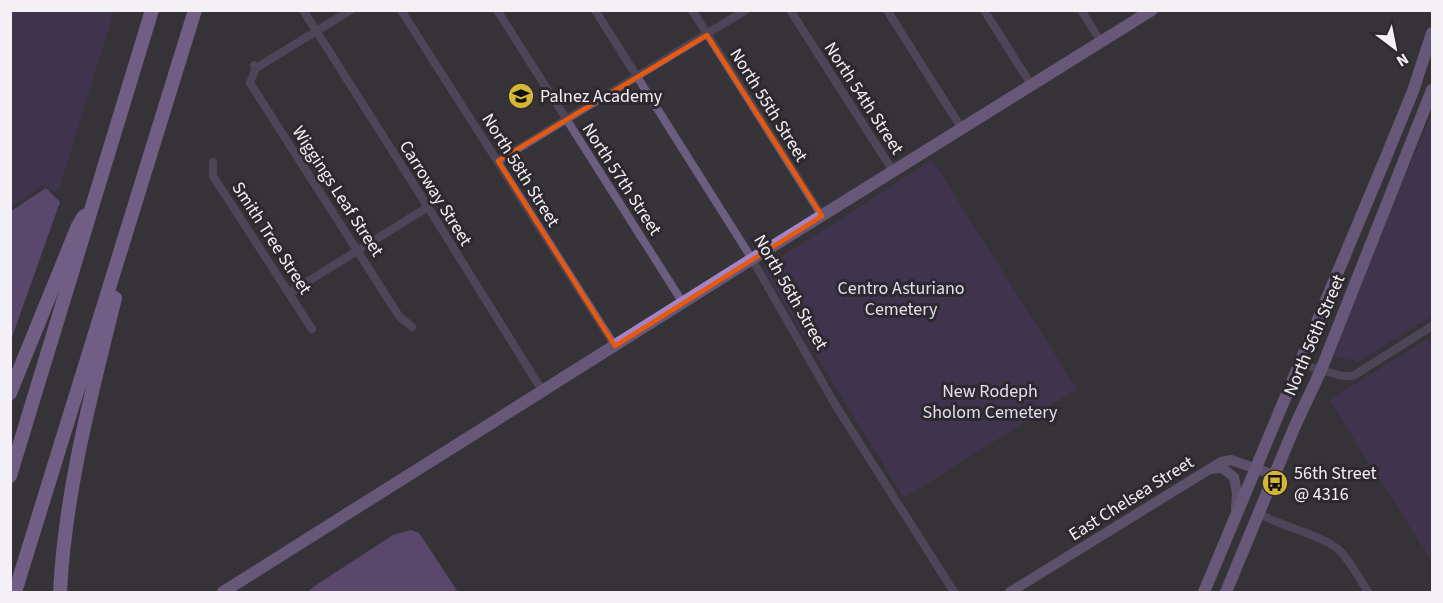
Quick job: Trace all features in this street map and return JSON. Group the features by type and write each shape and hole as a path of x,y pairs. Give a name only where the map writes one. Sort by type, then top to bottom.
{"highway":[{"path":"10,476 152,10"},
{"path":"15,592 195,10"},
{"path":"59,592 62,553 79,450 147,168"},
{"path":"10,393 78,226 95,199"}],"main road":[{"path":"223,592 1152,10"},
{"name":"North 56th Street","path":"1204,592 1413,91 1432,33"},
{"name":"North 56th Street","path":"1226,592 1274,475 1321,370 1432,90"},
{"path":"1366,259 1365,242 1393,173 1391,162 1386,157"}],"street":[{"name":"Carroway Street","path":"303,10 543,392"},
{"path":"316,32 351,10"},
{"name":"North 58th Street","path":"401,10 615,346"},
{"name":"North 57th Street","path":"497,10 683,303"},
{"name":"North 56th Street","path":"595,10 752,259 836,406 954,592"},
{"name":"North 55th Street","path":"692,10 822,216"},
{"path":"498,161 746,10"},
{"name":"North 54th Street","path":"790,10 893,171"},
{"path":"887,10 962,129"},
{"path":"984,10 1032,86"},
{"path":"1081,10 1101,42"},
{"name":"Wiggings Leaf Street","path":"316,32 255,67 250,83 399,316 412,327"},
{"path":"1414,138 1432,98"},
{"name":"Smith Tree Street","path":"213,162 213,176 312,329"},
{"path":"289,293 428,207"},
{"path":"1301,364 1342,376 1353,376 1432,326"},
{"name":"East Chelsea Street","path":"1010,592 1205,471 1227,460 1256,467 1274,475"},
{"path":"1205,471 1222,468 1234,477 1237,493 1236,514"},
{"path":"1258,513 1277,524 1324,540 1340,551 1368,592"}],"highlighted area":[{"path":"707,35 822,216 615,346 498,161"}],"green space":[{"path":"11,10 114,11 59,189 54,192 44,185 11,207"},
{"path":"1432,112 1432,316 1358,362 1331,355"},
{"name":"Centro Asturiano Cemetery","path":"932,160 1077,389 904,498 763,269"},
{"path":"1432,336 1432,561 1329,400"}],"shaded area":[{"path":"46,188 60,202 11,340 11,211"},
{"path":"411,530 419,533 458,592 308,592 393,535"}],"place":[{"name":"Palnez Academy","path":"521,96"},
{"name":"56th Street @ 4316","path":"1275,483"}],"park label":[{"name":"New Rodeph Sholom Cemetery","path":"990,401"}]}
